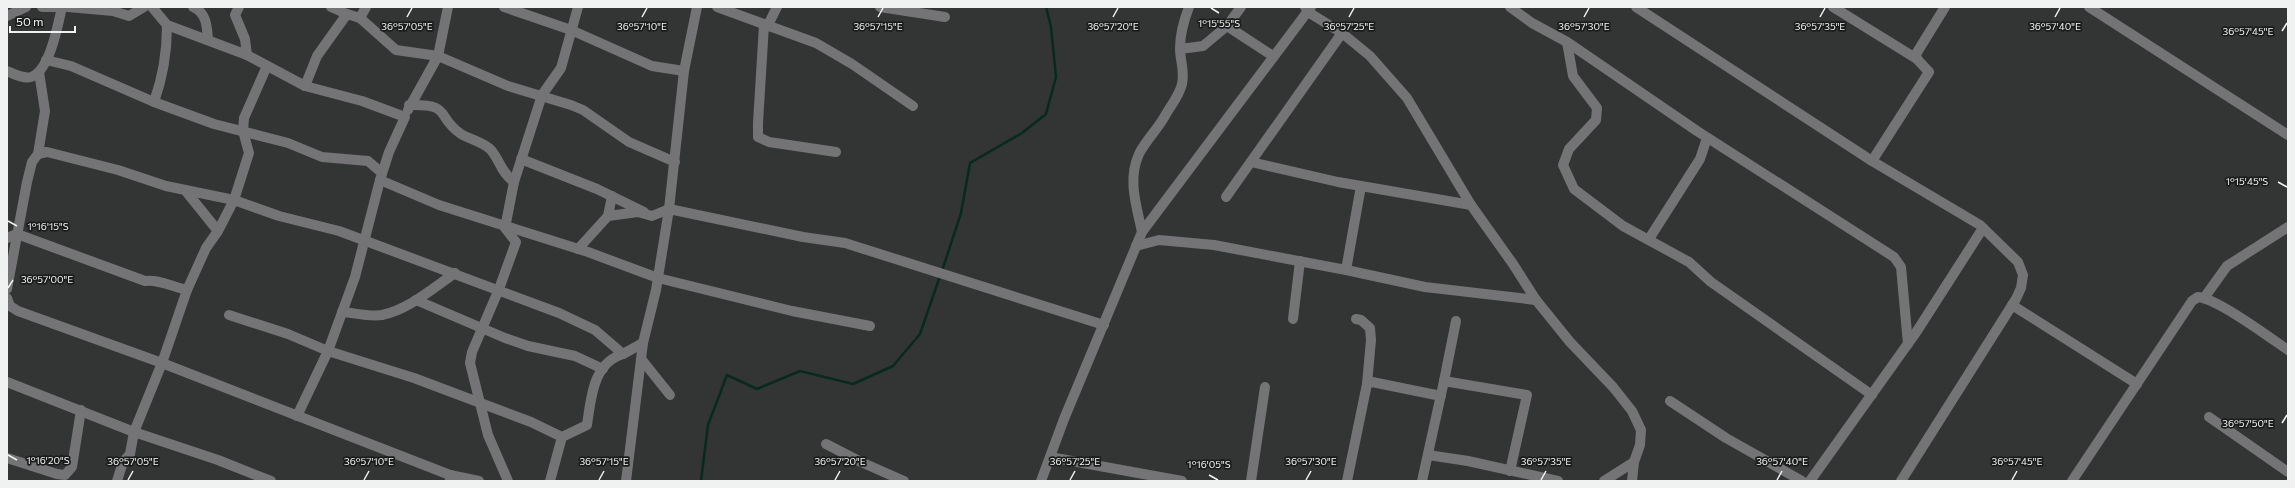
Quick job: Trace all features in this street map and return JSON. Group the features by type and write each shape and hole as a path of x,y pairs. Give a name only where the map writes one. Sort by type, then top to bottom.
{"street":[{"path":"7,16 26,7"},
{"path":"7,71 21,76 30,77 39,72 46,60 61,7 42,7"},
{"path":"68,7 113,11 129,16 144,7"},
{"path":"152,7 167,25 247,55 306,86 362,101 405,117"},
{"path":"193,7 198,9 206,20 208,40"},
{"path":"239,7 235,15 245,39 247,55"},
{"path":"331,7 360,18 396,50 438,56 508,86 542,95 583,110 629,142 675,162"},
{"path":"360,18 366,7"},
{"path":"297,416 328,351 342,312 366,242 381,177 389,152 409,105 438,56 448,7"},
{"path":"504,7 571,30 652,66 684,71"},
{"path":"508,481 490,441 470,363 477,326 498,289 516,242 505,228 514,182 542,95 561,68 578,7"},
{"path":"626,481 643,343 658,278 675,162 684,71 697,7"},
{"path":"717,7 816,43 852,64 913,106"},
{"path":"777,7 766,26 758,137 769,142 836,152"},
{"path":"880,7 946,17"},
{"path":"1142,232 1133,190 1134,172 1139,154 1157,131 1178,95 1184,73 1180,49 1181,33 1189,7"},
{"path":"1180,49 1203,46 1227,26 1241,7"},
{"path":"1510,7 1532,23 1567,42 1707,138 1898,261 1901,267 1908,344"},
{"path":"1833,7 1917,59 1928,72 1872,160"},
{"path":"1917,59 1916,54 1945,7"},
{"path":"2089,7 2288,135"},
{"path":"1641,8 1872,160 1983,228 2018,262 2023,275 2021,288 2012,305 1901,481"},
{"path":"1041,481 1064,419 1142,232 1308,9 1370,56 1407,98 1471,205 1513,264 1536,300 1570,342 1613,388 1632,412 1640,430 1640,446 1634,462 1632,481"},
{"path":"306,86 317,56 347,14"},
{"path":"154,102 163,76 167,42 167,25"},
{"path":"1227,26 1273,56"},
{"path":"1226,197 1342,34"},
{"path":"1567,42 1573,76 1597,108 1596,120 1569,149 1563,166 1574,189 1623,226 1689,262 1711,282 1872,394"},
{"path":"46,60 70,66 154,102 214,124 288,143 322,157 368,161 381,177 439,205 505,228 578,249 658,278 792,312 870,326"},
{"path":"117,481 123,462 130,454 134,432 162,363 187,290 206,248 218,231 234,200 249,153 243,131 248,105 267,66"},
{"path":"7,289 27,182 32,162 38,154 45,111 39,72"},
{"path":"409,105 425,104 440,109 457,131 491,151 504,174 514,182"},
{"path":"1649,239 1700,159 1707,138"},
{"path":"38,154 47,152 185,190 234,200 279,216 340,231 559,313 595,330 623,354"},
{"path":"521,159 612,196 652,216"},
{"path":"1251,162 1361,186 1471,205"},
{"path":"1346,270 1361,186"},
{"path":"185,190 218,231"},
{"path":"578,249 608,216 612,196"},
{"path":"608,216 638,212 652,216 669,209 803,237 845,243 1104,325"},
{"path":"2204,298 2227,266 2288,227"},
{"path":"1810,481 1908,344 1983,228"},
{"path":"7,238 17,234 145,281 154,280 170,287 187,290"},
{"path":"1136,246 1159,240 1182,241 1300,261 1424,287 1536,300"},
{"path":"1293,319 1300,261"},
{"path":"342,312 373,315 383,314 416,300 454,273"},
{"path":"2072,481 2192,300 2198,297 2204,298 2288,350"},
{"path":"7,300 10,306 18,311 162,363 450,478 479,481"},
{"path":"416,300 528,346 575,356 603,369"},
{"path":"2012,305 2137,384"},
{"path":"229,315 288,334 328,351 414,378 531,422 562,437"},
{"path":"1347,481 1367,384 1371,340 1370,328 1361,320 1356,319"},
{"path":"1422,481 1456,321"},
{"path":"550,481 562,437 587,425 597,374 613,357 623,354 643,343"},
{"path":"642,360 670,395"},
{"path":"1444,381 1527,395 1510,471"},
{"path":"7,382 134,432 218,460 271,481"},
{"path":"1367,384 1372,382 1441,396"},
{"path":"1251,481 1265,387"},
{"path":"1670,401 1720,435 1802,481"},
{"path":"7,458 57,474 65,475 72,467 80,410"},
{"path":"2209,417 2288,472"},
{"path":"826,444 860,462 904,481"},
{"path":"1428,455 1468,461 1558,481"},
{"path":"1050,457 1182,481"},
{"path":"1604,481 1634,462"}],"waterway":[{"path":"942,271 961,213 970,163 1022,133 1046,114 1056,77 1051,27 1046,7"},
{"path":"701,481 708,425 727,375 757,389 800,371 853,384 893,366 920,334 940,276"}]}
